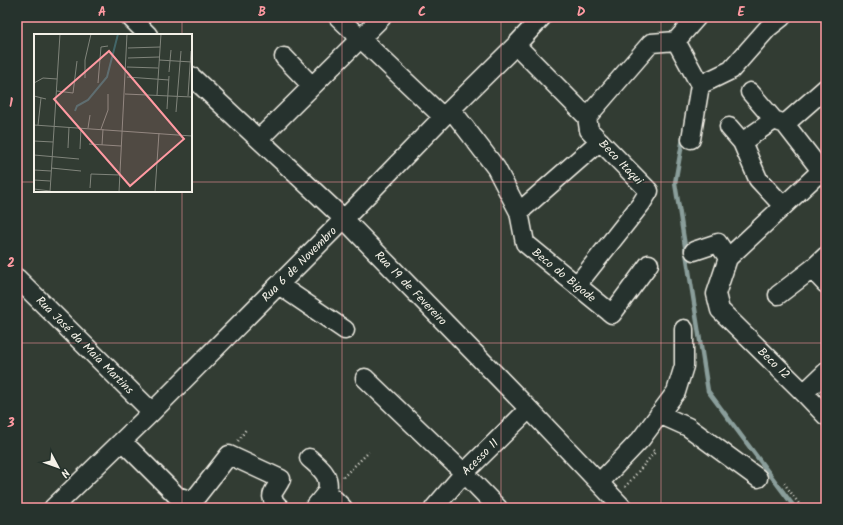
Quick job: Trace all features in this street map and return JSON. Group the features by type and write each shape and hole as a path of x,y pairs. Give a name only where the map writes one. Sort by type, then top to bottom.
{"street":[{"path":"130,17 147,34"},
{"name":"Beco do Bigode","path":"338,17 447,113 496,168 520,212 525,243 612,314 649,264"},
{"path":"259,139 382,17"},
{"name":"Rua 6 de Novembro","path":"53,508 152,412 279,285 542,17"},
{"path":"587,117 651,43 676,41 696,17"},
{"path":"700,85 731,70 768,28 782,17"},
{"path":"676,41 700,85 691,139"},
{"name":"Beco Itaqui","path":"516,45 587,117 589,130 649,191 641,204 577,285"},
{"path":"284,57 312,86"},
{"name":"Rua 19 de Fevereiro","path":"192,77 344,219 529,409 599,483 615,505"},
{"path":"742,142 779,122 826,88"},
{"path":"694,250 718,243 728,258 783,206 823,174 779,122 750,92"},
{"path":"729,127 742,142 758,179 783,206"},
{"path":"520,212 600,141"},
{"path":"778,295 812,269 826,256"},
{"name":"Beco 12","path":"728,258 716,294 720,310 826,416"},
{"path":"812,269 826,284"},
{"name":"Rua José da Maia Martins","path":"17,278 152,412"},
{"path":"279,285 345,330"},
{"path":"599,483 640,439 676,392 684,366 684,329"},
{"path":"804,393 826,372"},
{"path":"365,378 464,473 498,508"},
{"name":"Acesso 11","path":"434,508 464,473 529,409"},
{"path":"659,414 688,427 758,478"},
{"path":"122,441 180,502 193,501 229,455 281,479 272,494 272,498 280,508"},
{"path":"309,458 322,470 327,478 328,485 327,492 314,508"},
{"path":"327,492 343,508"}],"path":[{"path":"327,492 369,452"},
{"path":"784,483 802,508"}],"waterway":[{"path":"683,138 675,183 708,391 795,508"}]}
